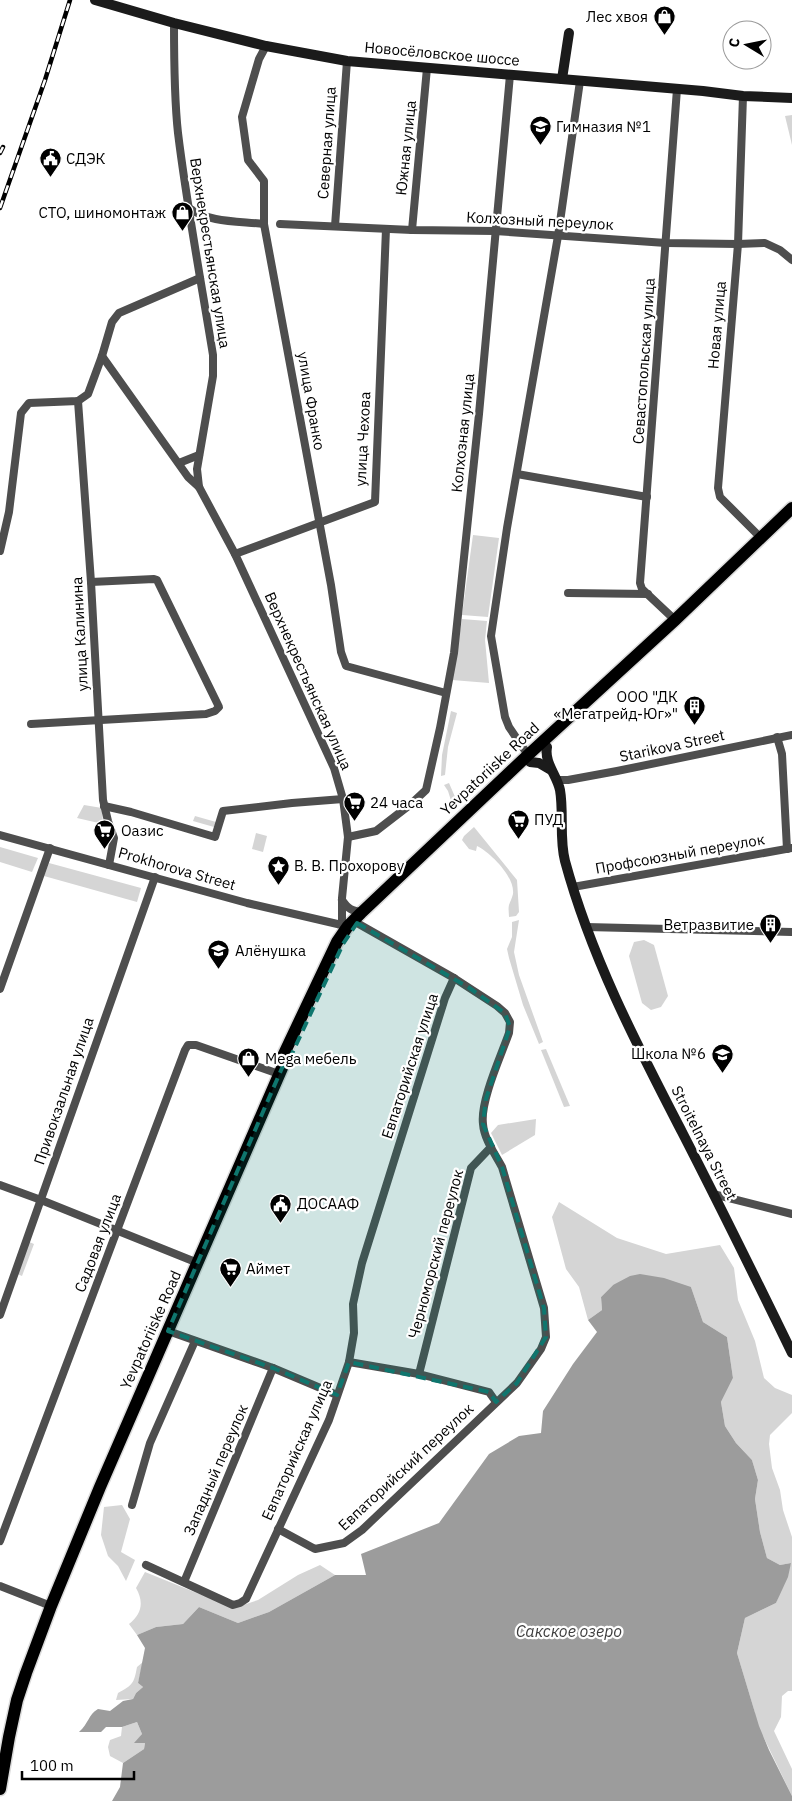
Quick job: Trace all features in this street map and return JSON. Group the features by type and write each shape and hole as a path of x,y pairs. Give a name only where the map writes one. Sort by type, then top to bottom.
{"main road":[{"name":"Yevpatoriiske Road","path":"0,1789 17,1700 51,1606 100,1487 280,1071 290,1058 352,922 529,759 792,508"},
{"name":"Yevpatoriiske Road","path":"529,759 547,747 689,618 792,519"}],"street":[{"name":"Новосёловское шоссе","path":"95,0 174,23 266,46 347,61 677,88 743,96 792,98"},
{"name":"Верхнекрестьянская улица","path":"174,23 174,69 178,132 213,355 213,376 197,469 199,487"},
{"path":"562,80 569,33"},
{"name":"улица Франко","path":"266,46 260,59 242,117 248,160 264,181 264,224 320,522 341,652 346,666 447,690"},
{"name":"Северная улица","path":"335,226 347,61"},
{"name":"Южная улица","path":"412,230 427,68"},
{"name":"Колхозная улица","path":"348,837 376,831 426,790 454,653 510,75"},
{"path":"554,775 539,763 529,759 509,728 505,717 491,636 496,590 558,236 580,81"},
{"name":"Севастопольская улица","path":"676,620 642,588 640,583 677,88"},
{"name":"Новая улица","path":"743,96 738,244 718,488 720,497 761,538"},
{"path":"189,208 195,213 211,218 264,224"},
{"path":"192,229 203,220 211,218"},
{"name":"Колхозный переулок","path":"280,224 412,230 495,231 666,243 766,243 780,250 792,260"},
{"name":"улица Чехова","path":"235,554 374,502 386,229"},
{"path":"0,550 9,512 21,413 29,404 78,400 88,394 112,322 119,313 200,278"},
{"name":"Верхнекрестьянская улица","path":"102,356 188,477 199,487 235,554 334,768 343,799 348,837 342,898 352,922"},
{"name":"улица Калинина","path":"78,400 92,582 104,806 114,838 109,864"},
{"path":"179,463 199,455"},
{"path":"517,474 647,497"},
{"path":"31,724 206,714 219,708 157,580 92,582"},
{"path":"568,593 648,594"},
{"name":"Starikova Street","path":"554,775 568,780 792,735"},
{"path":"777,737 782,754 789,849"},
{"name":"Stroitelnaya Street","path":"547,747 547,760 560,791 565,860 586,927 632,1035 792,1353"},
{"path":"104,806 215,837 223,811 343,799"},
{"name":"Prokhorova Street","path":"0,835 247,903 352,922"},
{"path":"0,989 50,848"},
{"name":"Профсоюзный переулок","path":"573,887 789,849"},
{"name":"Привокзальная улица","path":"0,1315 154,877"},
{"path":"342,898 352,922 454,978"},
{"path":"586,927 792,932"},
{"name":"Евпаторийский переулок","path":"278,1529 316,1549 344,1543 362,1530 517,1383 541,1349 546,1337 544,1308 502,1167 484,1129 486,1099 509,1033 510,1022 505,1013 497,1006 454,978"},
{"name":"Евпаторийская улица","path":"184,1582 233,1605 246,1599 329,1420 349,1362 354,1333 353,1304 362,1263 454,978"},
{"name":"Садовая улица","path":"0,1541 185,1050 188,1045 196,1045 280,1071"},
{"name":"Черноморский переулок","path":"419,1374 471,1168 491,1147"},
{"path":"0,1185 198,1263"},
{"path":"713,1194 792,1214"},
{"path":"168,1331 273,1368 337,1396"},
{"path":"132,1505 150,1443 195,1341"},
{"name":"Евпаторийский переулок","path":"349,1362 419,1374 489,1392 496,1402"},
{"name":"Западный переулок","path":"184,1582 273,1368"},
{"path":"146,1565 184,1582"},
{"path":"0,1586 51,1606"}],"highlighted area":[{"path":"357,923 468,987 505,1013 510,1027 486,1099 483,1124 502,1167 544,1308 546,1337 517,1383 496,1402 489,1392 349,1362 337,1395 273,1368 168,1331 282,1068 290,1058 343,944"}],"shaded area":[{"path":"792,115 792,145 785,116"},
{"path":"473,535 499,538 488,617 462,615"},
{"path":"462,619 487,621 485,640 489,683 452,680"},
{"path":"451,711 457,713 448,747 445,775 441,776 442,755"},
{"path":"449,783 459,806 454,810 444,785"},
{"path":"84,805 102,808 103,824 77,818"},
{"path":"195,816 216,822 214,827 193,821"},
{"path":"474,827 517,880 519,912 516,916 509,917 513,887 506,873 483,849 477,846 476,851 469,849 462,840"},
{"path":"256,833 267,836 263,852 252,849"},
{"path":"0,847 38,858 32,872 0,862"},
{"path":"49,863 141,888 137,902 44,876"},
{"path":"519,920 514,952 519,975 543,1042 539,1044 523,1005 507,949 512,937 512,922"},
{"path":"644,940 654,945 668,996 661,1007 651,1010 642,1003 629,956 634,942"},
{"path":"546,1049 570,1106 564,1107 541,1050"},
{"path":"536,1119 535,1135 502,1155 491,1133 498,1125"},
{"path":"559,1202 617,1238 666,1254 720,1245 734,1268 738,1300 755,1341 764,1378 775,1388 792,1395 792,1413 770,1435 769,1444 772,1468 780,1490 783,1510 792,1537 792,1691 788,1691 782,1696 781,1717 774,1731 792,1769 792,1796 763,1736 735,1727 755,1713 737,1653 745,1618 776,1603 791,1563 780,1565 767,1558 760,1532 755,1499 758,1480 752,1460 736,1443 725,1426 721,1402 733,1378 727,1337 703,1322 691,1287 613,1285 601,1297 602,1310 588,1320 579,1287 566,1269 552,1217"},
{"path":"27,1241 34,1244 22,1276 15,1273"},
{"path":"122,1505 130,1519 121,1552 135,1560 126,1581 118,1566 108,1556 101,1535 104,1507"},
{"path":"320,1565 335,1575 269,1612 238,1623 199,1607 183,1624 156,1627 137,1635 129,1624 139,1612 141,1603 136,1588 145,1572 234,1608 258,1600 298,1575"},
{"path":"143,1662 138,1683 143,1687 136,1693 133,1699 116,1700 118,1693 132,1683 137,1667"},
{"path":"137,1722 142,1734 135,1743 145,1743 144,1749 123,1763 110,1756 108,1747 110,1740 121,1736 122,1727"}],"water":[{"name":"Сакское озеро","path":"640,1274 664,1278 691,1287 703,1322 727,1337 733,1378 721,1402 725,1426 736,1443 752,1460 758,1480 755,1499 760,1532 767,1558 780,1565 791,1563 788,1577 776,1603 745,1618 737,1653 759,1726 792,1796 792,1801 112,1801 120,1787 123,1763 144,1749 145,1743 134,1743 142,1734 137,1722 122,1727 106,1727 101,1732 79,1732 98,1709 110,1711 123,1701 133,1699 136,1693 143,1687 138,1683 145,1648 137,1635 156,1627 183,1624 199,1607 238,1623 269,1612 335,1575 366,1575 361,1554 439,1523 489,1454 519,1436 541,1433 543,1411 573,1364 597,1332 588,1320 602,1310 601,1297 613,1285 630,1276"}],"railway":[{"path":"0,208 45,80 70,0"},
{"path":"0,153 3,147"}],"place":[{"name":"Лес хвоя","path":"664,36"},
{"name":"Гимназия №1","path":"540,146"},
{"name":"СДЭК","path":"50,178"},
{"name":"СТО, шиномонтаж","path":"182,232"},
{"name":"ООО \"ДК «Мегатрейд-Юг»\"","path":"694,725"},
{"name":"24 часа","path":"354,822"},
{"name":"ПУД","path":"518,839"},
{"name":"Оазис","path":"105,850"},
{"name":"В. В. Прохорову","path":"278,885"},
{"name":"Ветразвитие","path":"770,944"},
{"name":"Алёнушка","path":"219,970"},
{"name":"Школа №6","path":"722,1073"},
{"name":"Mega мебель","path":"249,1078"},
{"name":"ДОСААФ","path":"281,1223"},
{"name":"Аймет","path":"230,1288"}]}
